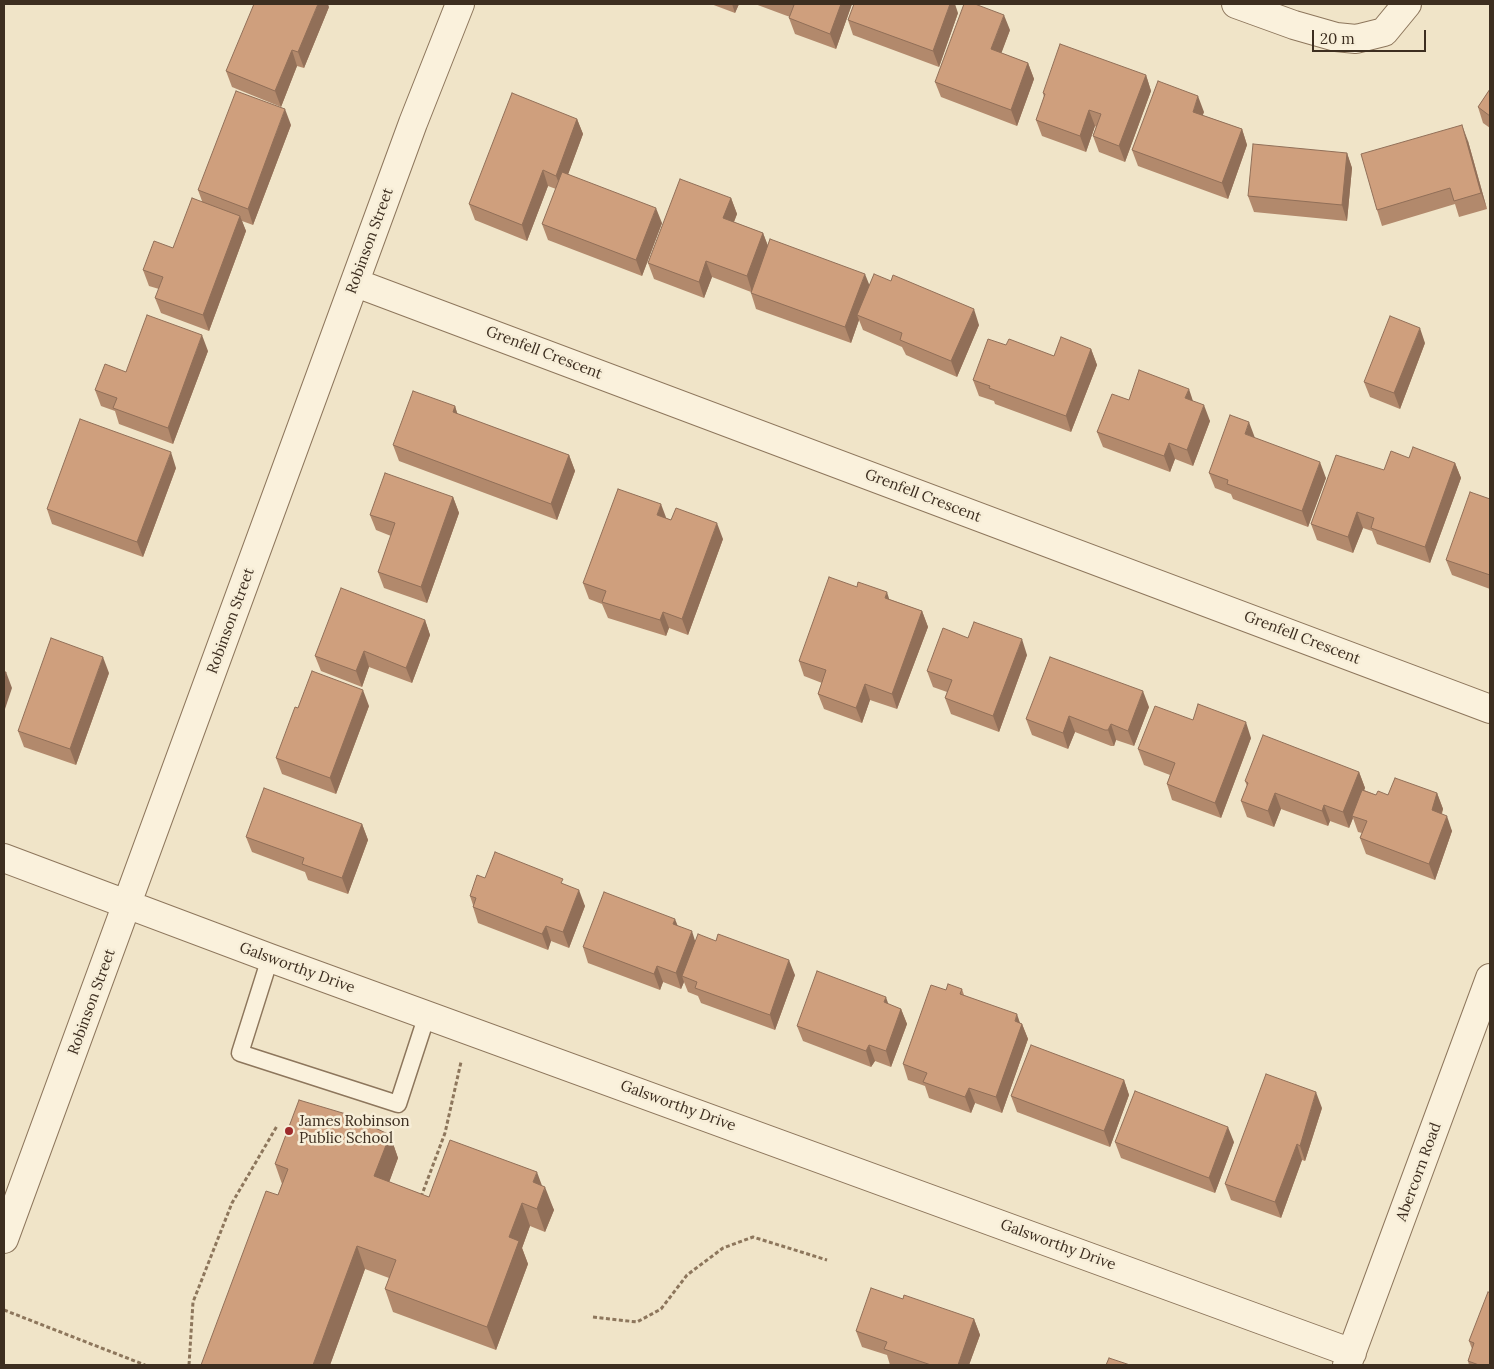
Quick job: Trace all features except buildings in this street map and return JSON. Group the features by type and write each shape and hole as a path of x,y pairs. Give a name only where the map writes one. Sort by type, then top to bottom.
{"street":[{"name":"Robinson Street","path":"4,1239 356,283 413,123 460,4"},
{"path":"1236,4 1311,30 1336,37 1356,39 1384,32 1407,4"},
{"name":"Grenfell Crescent","path":"356,283 1490,709"},
{"name":"Galsworthy Drive","path":"4,858 1350,1359"},
{"name":"Abercorn Road","path":"1350,1359 1490,978"}],"lane":[{"path":"270,958 240,1053 398,1104 427,1015"}],"path":[{"path":"417,1207 445,1132 469,1030"},
{"path":"189,1365 193,1302 232,1203 277,1126"},
{"path":"593,1317 637,1322 661,1309 687,1275 723,1248 754,1237 827,1260"},
{"path":"4,1310 145,1365"}],"place":[{"name":"James Robinson Public School","path":"289,1131"}]}
